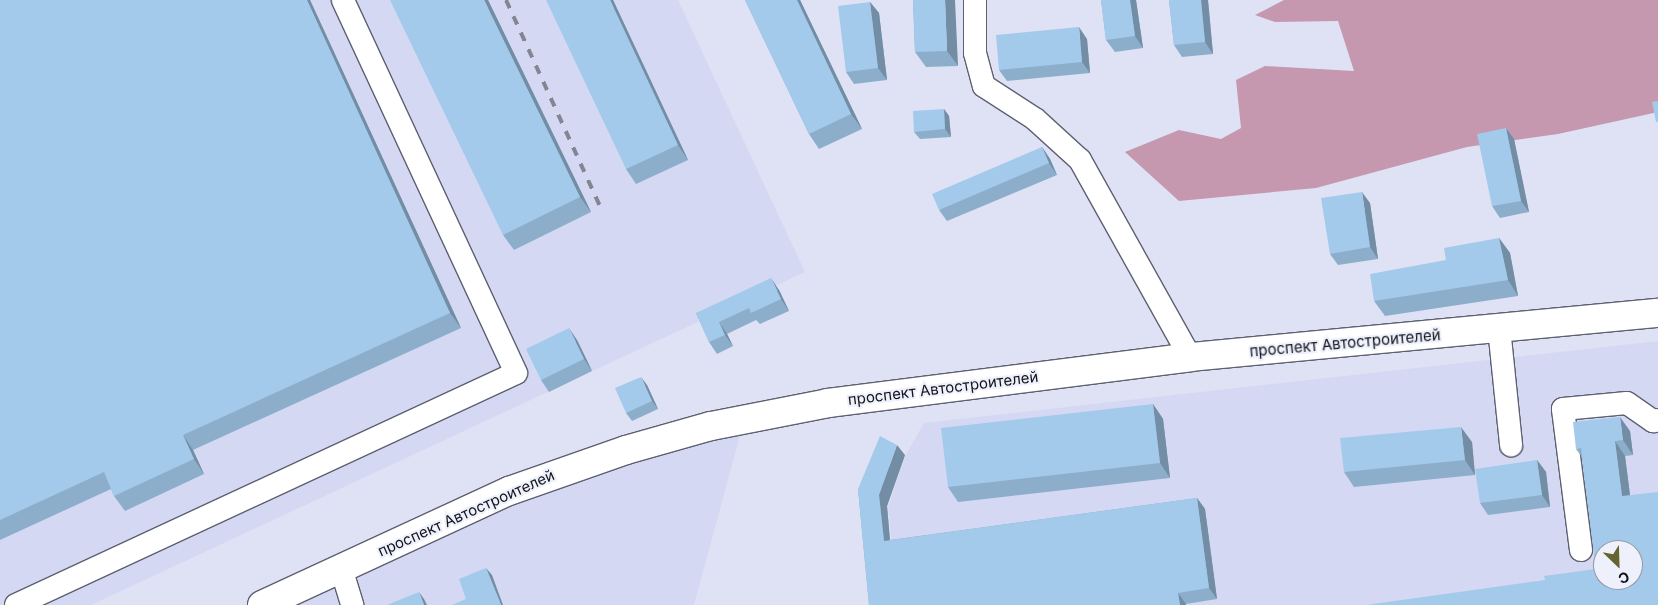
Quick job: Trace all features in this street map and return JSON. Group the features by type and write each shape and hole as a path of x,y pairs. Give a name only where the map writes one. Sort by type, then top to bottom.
{"main road":[{"name":"проспект Автостроителей","path":"262,605 533,481 710,426 828,403 1190,357 1658,313"}],"lane":[{"path":"16,605 516,373 343,0"},
{"path":"975,0 975,53 984,86 1035,119 1080,160 1190,357"},
{"path":"1499,328 1512,445"},
{"path":"1581,550 1563,409 1626,403 1653,421 1658,420"},
{"path":"341,568 352,605"}],"shaded area":[{"path":"0,0 678,0 805,272 91,605 0,605"},
{"path":"1284,0 1658,0 1658,112 1558,134 1467,147 1316,188 1179,201 1125,152 1179,130 1221,139 1241,128 1236,80 1265,66 1354,71 1338,21 1275,22 1255,15"},
{"path":"1658,341 1658,605 898,605 888,507 905,456 924,423"},
{"path":"742,428 694,605 291,605 532,491"}],"building":[{"path":"0,0 307,0 450,313 183,435 194,459 114,496 104,472 0,520"},
{"path":"390,0 484,0 580,197 503,235"},
{"path":"546,0 610,0 678,145 626,169"},
{"path":"745,0 797,0 851,114 809,134"},
{"path":"913,0 945,0 947,51 915,52"},
{"path":"1101,0 1130,0 1135,36 1106,40"},
{"path":"1169,0 1201,0 1205,42 1174,45"},
{"path":"870,2 878,68 846,72 838,6"},
{"path":"1079,27 1082,62 999,70 996,35"},
{"path":"1658,101 1658,122 1656,122 1652,102"},
{"path":"944,109 945,129 914,132 913,111"},
{"path":"1506,128 1521,201 1492,206 1477,134"},
{"path":"1042,147 1049,163 939,210 932,194"},
{"path":"1362,192 1370,247 1330,254 1321,198"},
{"path":"1499,238 1508,280 1374,301 1370,274 1446,260 1444,248"},
{"path":"771,278 781,299 751,313 749,308 719,322 725,335 709,342 696,313"},
{"path":"569,328 584,359 541,380 526,349"},
{"path":"641,377 652,401 626,413 615,388"},
{"path":"1153,404 1160,463 948,487 941,428"},
{"path":"1620,417 1623,440 1615,441 1622,496 1658,492 1658,605 1366,605 1545,580 1544,576 1593,569 1593,590 1643,590 1643,540 1593,540 1593,545 1581,448 1576,449 1573,422"},
{"path":"1461,427 1465,460 1344,472 1340,438"},
{"path":"880,436 897,445 879,495 884,541 1197,498 1209,588 1178,593 1180,605 869,605 858,489"},
{"path":"1537,460 1542,495 1480,503 1475,469"},
{"path":"486,568 501,605 452,605 466,599 459,579"},
{"path":"419,592 424,605 387,605"}],"railway":[{"path":"506,0 600,206"}]}
